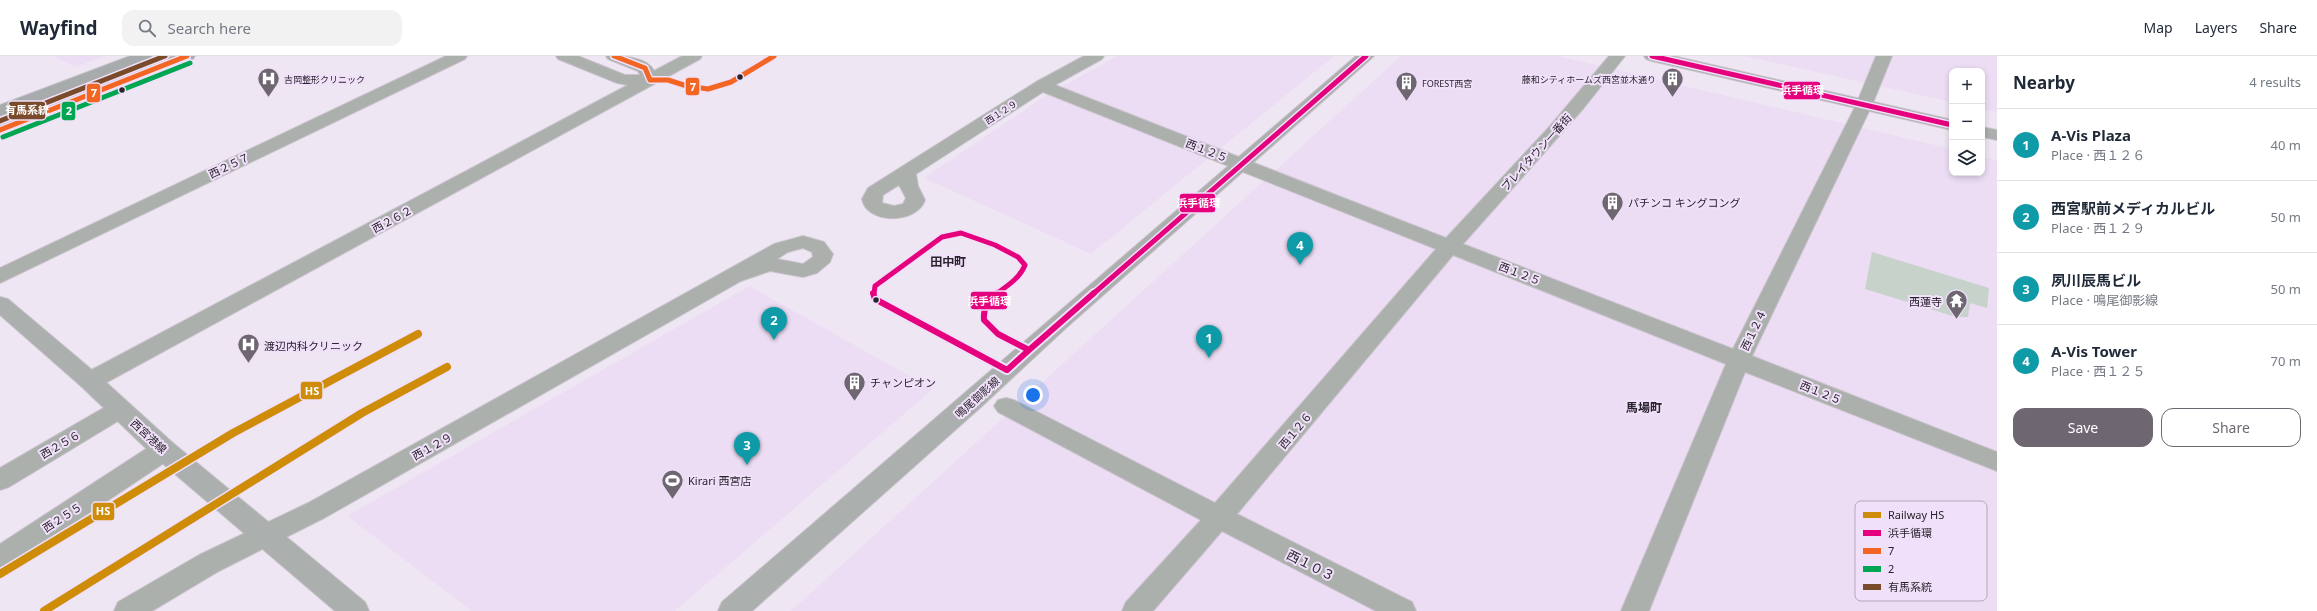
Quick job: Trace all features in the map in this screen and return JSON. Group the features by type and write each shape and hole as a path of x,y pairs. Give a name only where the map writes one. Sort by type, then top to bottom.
{"highway":[{"path":"0,111 144,56"},
{"path":"0,130 188,56"}],"street":[{"name":"西２５７","path":"0,276 459,56"},
{"path":"564,56 623,80 650,80 645,68 614,56"},
{"name":"西２６２","path":"90,381 694,56"},
{"name":"西１２９","path":"907,172 1042,86 1096,56"},
{"name":"鳴尾御影線","path":"732,611 973,401 1059,322 1366,56"},
{"name":"プレイタウン一番街","path":"1450,246 1586,97 1617,56"},
{"path":"1652,56 1949,124"},
{"name":"西１２４","path":"1635,611 1739,359 1864,105 1884,56"},
{"name":"西１２５","path":"1042,86 1739,359 1997,462"},
{"path":"1985,133 1997,135"},
{"name":"西１２６","path":"1136,611 1220,518 1450,246"},
{"name":"西１２９","path":"128,611 209,562 317,510 734,276"},
{"name":"西宮港線","path":"0,304 90,381 164,450 266,534 355,611"},
{"name":"西１０３","path":"1006,406 1402,611"},
{"name":"西２５６","path":"0,480 120,410"},
{"name":"西２５５","path":"0,558 164,450"}],"shaded area":[{"path":"54,56 105,56 75,67"},
{"path":"1117,56 1334,56 1091,254 924,178 1042,98"},
{"path":"1401,56 1558,56 1949,148 1949,176 1985,176 1985,158 1997,160 1997,611 791,611"},
{"path":"1744,56 1997,56 1997,112 1985,110 1985,68 1949,68 1949,101"},
{"path":"1872,252 1989,288 1987,308 1970,303 1968,317 1956,317 1865,289"},
{"path":"749,286 933,389 675,611 472,611 347,516"}],"rail line":[{"name":"HS","path":"0,574 233,433 418,334"},
{"name":"HS","path":"44,611 362,413 447,367"}],"transit line":[{"name":"有馬系統","path":"0,121 165,56"},
{"name":"7","path":"0,130 187,56"},
{"name":"7","path":"614,56 645,68 650,80 668,80 687,86 708,89 731,82 774,56"},
{"name":"浜手循環","path":"1029,350 1366,56"},
{"name":"浜手循環","path":"1652,56 1949,124"},
{"name":"2","path":"3,137 190,63"},
{"name":"浜手循環","path":"961,233 979,238 995,245 1020,258 1025,265 1023,272 988,302 983,311 984,320 992,330 1004,338 1029,350 1007,370 875,299 873,292 875,286 942,237 961,233"}],"place":[{"name":"吉岡整形クリニック","path":"269,98"},
{"name":"藤和シティホームズ西宮並木通り","path":"1672,98"},
{"name":"FOREST西宮","path":"1407,102"},
{"name":"パチンコ キングコング","path":"1613,222"},
{"name":"A-Vis Tower","path":"1300,265"},
{"name":"西蓮寺","path":"1957,320"},
{"name":"西宮駅前メディカルビル","path":"774,340"},
{"name":"A-Vis Plaza","path":"1209,358"},
{"name":"渡辺内科クリニック","path":"249,364"},
{"name":"チャンピオン","path":"854,402"},
{"name":"夙川辰馬ビル","path":"747,465"},
{"name":"Kirari 西宮店","path":"672,500"}],"district":[{"name":"田中町","path":"948,261"},
{"name":"馬場町","path":"1644,407"}]}
